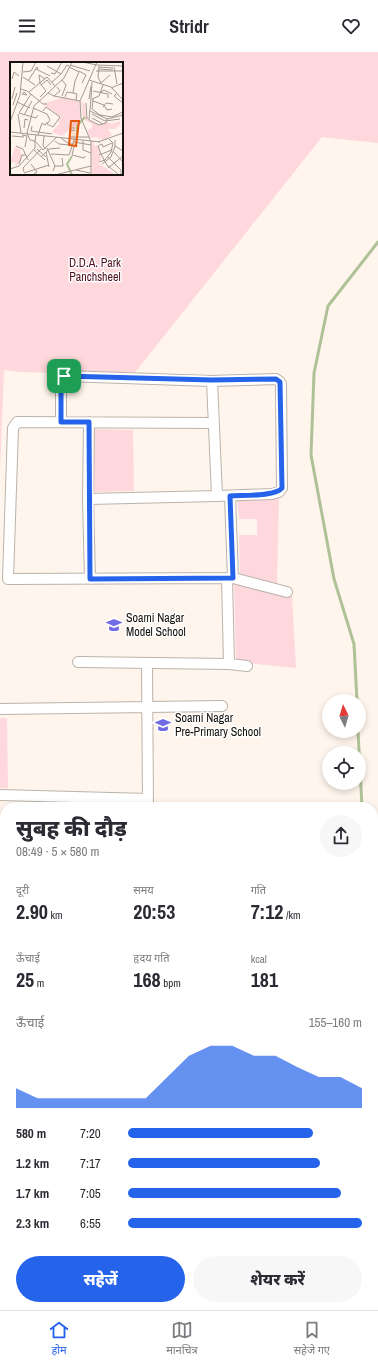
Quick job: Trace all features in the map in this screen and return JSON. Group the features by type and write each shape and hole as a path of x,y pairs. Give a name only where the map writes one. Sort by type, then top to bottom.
{"street":[{"path":"61,422 61,380 64,376 212,380 276,379 281,384 282,488 279,492 272,494 230,496 88,498"},
{"path":"212,380 216,496"},
{"path":"213,423 16,422 13,426 4,579 230,578 287,592"},
{"path":"89,422 88,498 90,579"},
{"path":"229,664 230,496"},
{"path":"78,662 229,664 247,666"},
{"path":"148,664 148,802"},
{"path":"0,708 222,706"},
{"path":"0,795 130,802"}],"green space":[{"name":"D.D.A. Park Panchsheel","path":"0,52 378,52 378,143 322,137 133,375 20,372 4,370 0,472"},
{"path":"94,429 133,430 134,491 93,492"},
{"path":"279,497 277,584 240,575 239,535 257,535 257,519 239,519 237,498"},
{"path":"234,583 292,596 296,668 236,662"},
{"path":"0,718 7,718 8,788 0,788"}],"waterway":[{"path":"357,694 354,644 334,579 311,455 314,373 328,306 378,242"},
{"path":"358,738 362,802"}],"place":[{"name":"Soami Nagar Model School","path":"114,625"},
{"name":"Soami Nagar Pre-Primary School","path":"163,725"}],"route":[{"path":"64,376 212,380 276,379 280,382 282,488 279,492 272,494 230,496 233,578 90,579 88,498 89,422 61,422 61,378 64,376"}]}
